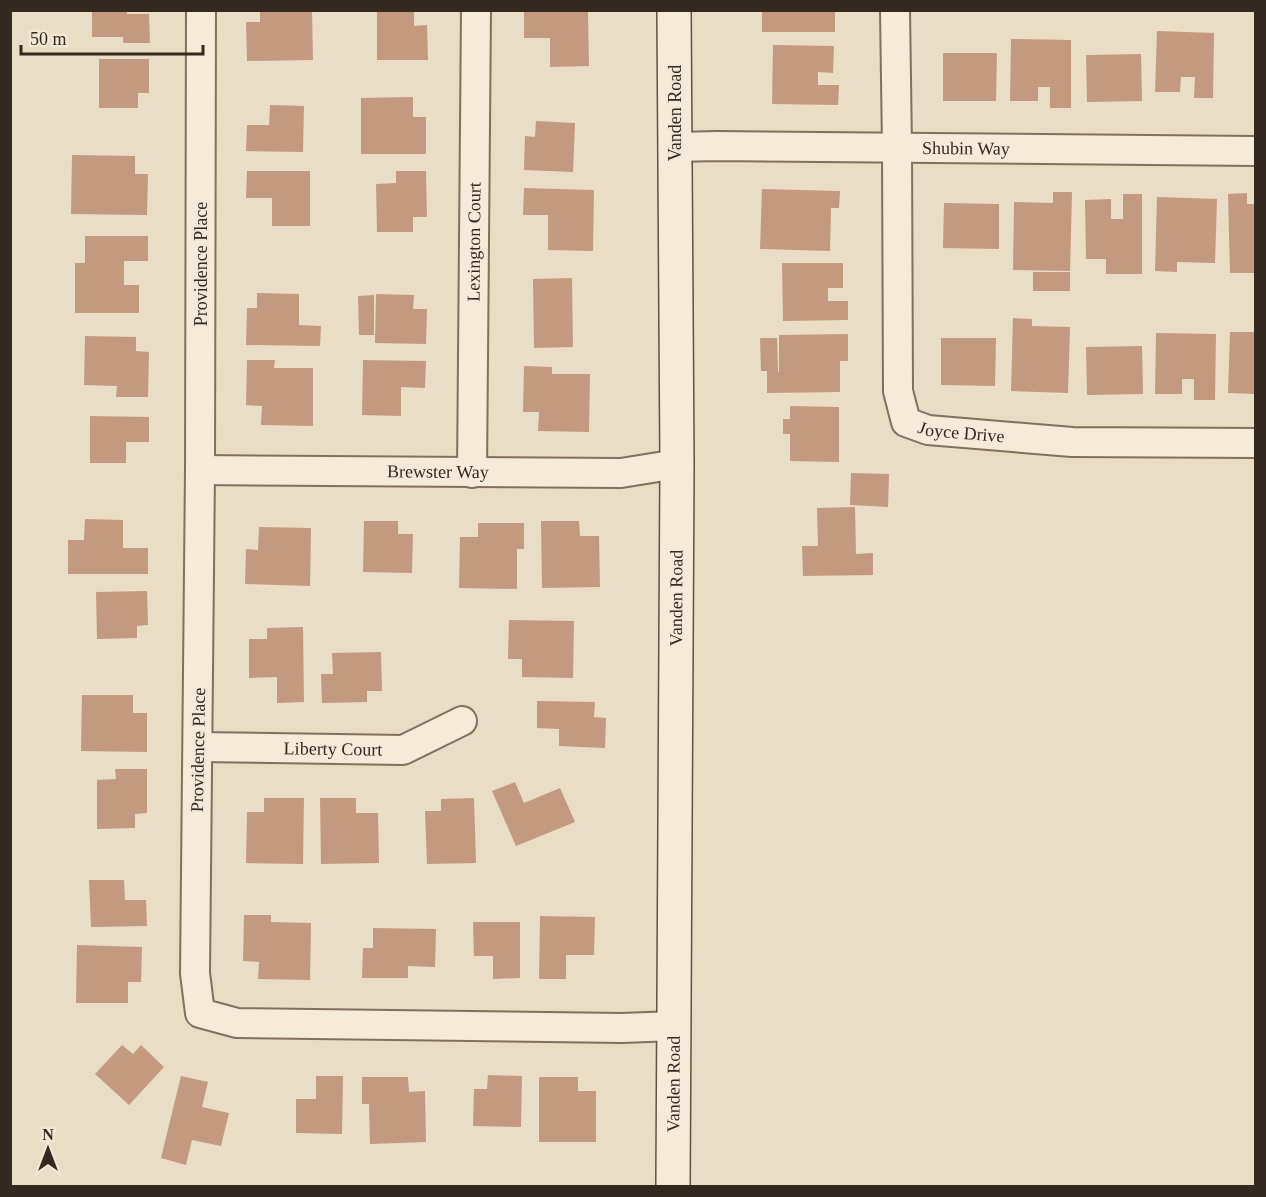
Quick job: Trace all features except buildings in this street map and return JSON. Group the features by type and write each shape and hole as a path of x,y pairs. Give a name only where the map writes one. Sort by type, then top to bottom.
{"street":[{"name":"Providence Place","path":"201,10 200,470 195,973 200,1013 237,1023 622,1028 674,1026"},
{"name":"Lexington Court","path":"472,473 476,10"},
{"name":"Vanden Road","path":"673,1186 677,464 674,10"},
{"path":"895,10 897,148"},
{"name":"Shubin Way","path":"676,147 1256,151"},
{"name":"Joyce Drive","path":"897,148 898,391 906,422 928,430 1072,441 1256,443"},
{"name":"Brewster Way","path":"200,470 621,473 677,464"},
{"name":"Liberty Court","path":"198,747 403,750 462,721"}]}
